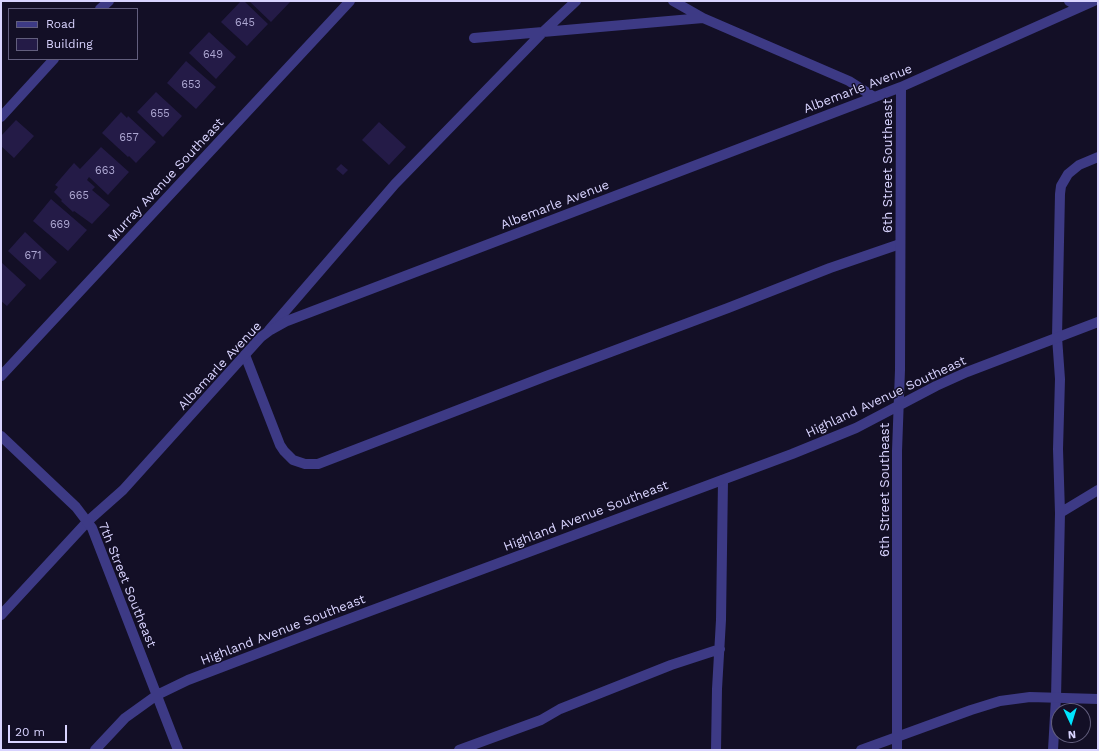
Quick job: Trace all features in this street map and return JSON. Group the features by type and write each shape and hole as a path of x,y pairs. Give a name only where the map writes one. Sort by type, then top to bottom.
{"street":[{"path":"101,8 109,1"},
{"name":"Murray Avenue Southeast","path":"1,376 350,1"},
{"path":"269,331 395,184 543,32 576,1"},
{"path":"673,1 703,18 849,81 874,97"},
{"path":"1069,1 1080,7"},
{"name":"Albemarle Avenue","path":"1,615 88,521 123,490 269,331 287,321 901,87 1094,1"},
{"path":"474,38 703,18"},
{"path":"1,117 53,60"},
{"name":"6th Street Southeast","path":"897,750 896,451 900,370 901,87"},
{"path":"1053,750 1056,698 1060,513 1058,449 1060,379 1057,337 1060,194 1061,186 1068,174 1079,165 1098,157"},
{"path":"245,356 280,445 284,451 293,460 305,464 318,464 830,268 900,244"},
{"name":"Highland Avenue Southeast","path":"95,750 125,718 157,695 188,680 304,635 723,480 856,428 936,386 967,372 1098,322"},
{"name":"7th Street Southeast","path":"1,436 76,507 92,528 178,750"},
{"path":"716,750 720,649 723,480"},
{"path":"1060,513 1098,490"},
{"path":"459,750 541,720 560,710 671,665 720,649"},
{"path":"861,750 1000,701 1030,698 1098,700"}],"building":[{"path":"241,1 244,1 268,24 247,46 221,22"},
{"path":"249,1 291,1 271,22"},
{"path":"209,32 236,57 216,79 189,53"},
{"path":"186,61 216,87 196,109 167,83"},
{"path":"156,92 182,116 163,137 137,112"},
{"path":"121,112 127,118 128,116 156,142 136,163 102,133"},
{"path":"16,120 34,136 14,158 1,146 1,136"},
{"path":"379,122 406,147 389,165 362,140"},
{"path":"101,147 129,172 108,195 89,177 87,180 95,187 92,190 110,205 92,224 74,211 73,212 54,192 58,187 55,185 74,163 80,169"},
{"path":"341,164 348,170 343,175 336,169"},
{"path":"51,199 87,230 68,251 33,221"},
{"path":"25,232 57,262 40,280 8,251"},
{"path":"1,262 26,285 7,306 1,301"}]}
